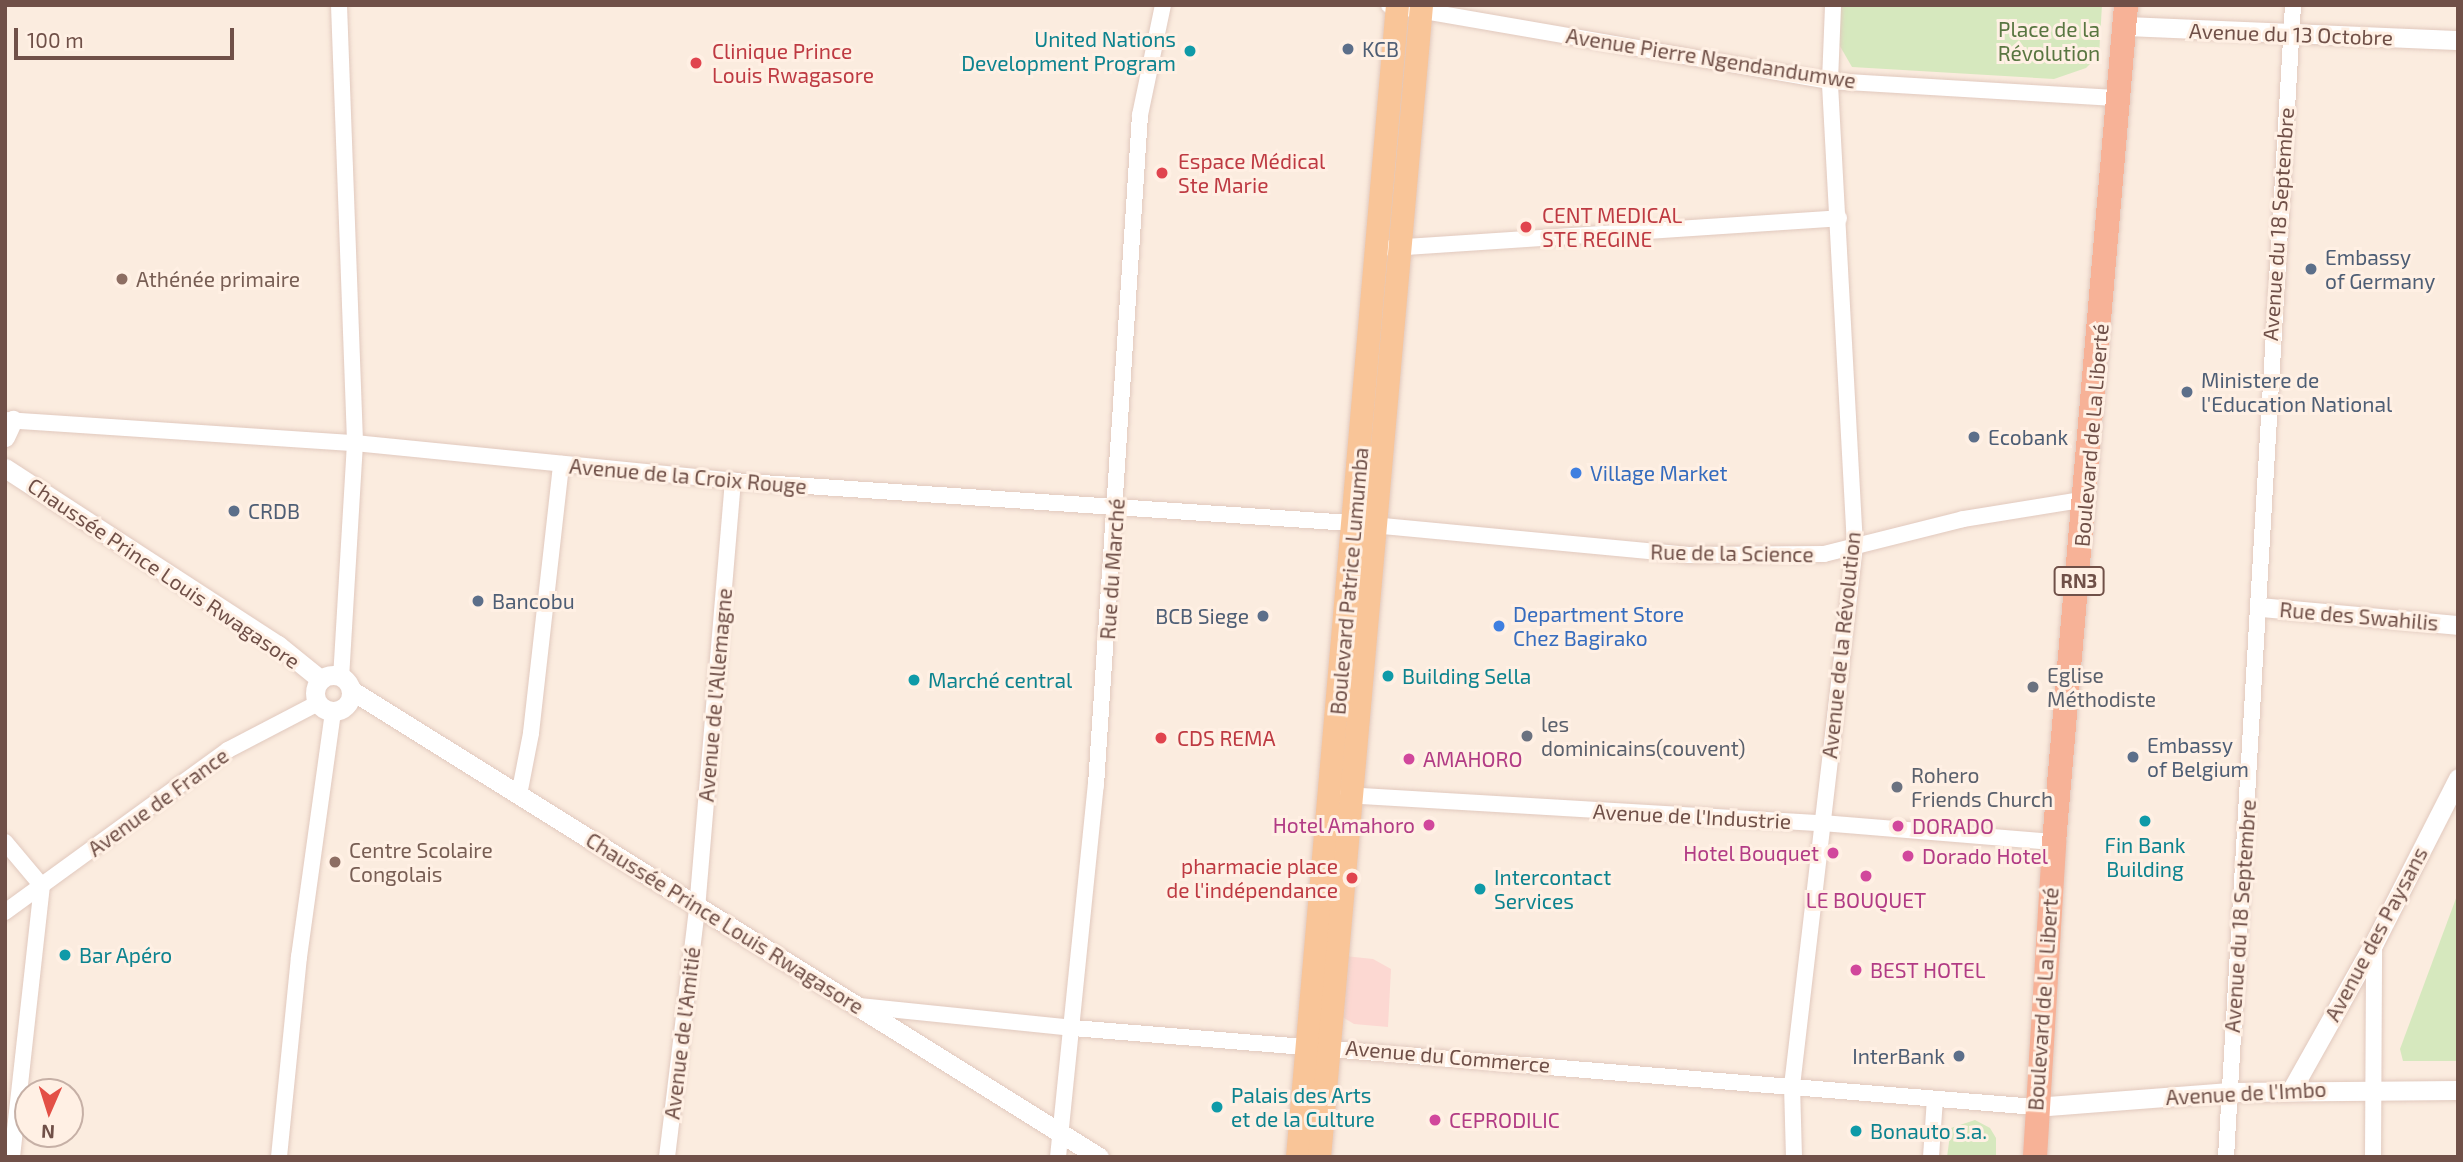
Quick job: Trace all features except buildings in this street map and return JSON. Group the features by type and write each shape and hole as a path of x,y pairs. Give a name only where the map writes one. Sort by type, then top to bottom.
{"highway":[{"name":"Boulevard de La Liberté","path":"2035,1157 2035,1107 2054,842 2087,499 2125,16"}],"main road":[{"name":"Boulevard Patrice Lumumba","path":"1390,248 1395,6"},
{"name":"Boulevard Patrice Lumumba","path":"1320,1157 1319,1045 1362,525 1390,248 1420,8"},
{"name":"Boulevard Patrice Lumumba","path":"1297,1157 1319,1045"}],"street":[{"path":"325,707 344,707 355,443 339,5"},
{"name":"Rue du Marché","path":"1058,1157 1073,1028 1117,506 1140,115 1163,5"},
{"name":"Avenue de la Révolution","path":"1794,1157 1791,1086 1855,546 1830,81 1833,5"},
{"name":"Avenue du 18 Septembre","path":"2226,1157 2260,607 2271,325 2293,5"},
{"name":"Avenue Pierre Ngendandumwe","path":"1395,6 1420,8 1830,81 2120,98"},
{"name":"Avenue du 13 Octobre","path":"2125,16 2289,36 2458,40"},
{"path":"1390,248 1839,218"},
{"name":"Avenue de la Croix Rouge","path":"8,426 355,443 733,481 1362,525"},
{"path":"519,795 531,733 561,464"},
{"name":"Chaussée Prince Louis Rwagasore","path":"5,468 278,645 321,680"},
{"name":"Avenue de l'Allemagne","path":"697,909 733,481"},
{"name":"Rue de la Science","path":"1362,525 1688,555 1824,554 1963,519 2087,499"},
{"name":"Rue des Swahilis","path":"2260,607 2458,625"},
{"path":"279,1157 325,707 314,692 321,680 346,684"},
{"name":"Chaussée Prince Louis Rwagasore","path":"346,684 697,909 860,1006 1099,1157"},
{"name":"Avenue de France","path":"5,912 228,750 325,707"},
{"name":"Avenue des Paysans","path":"2292,1089 2374,943 2458,778"},
{"name":"Avenue de l'Industrie","path":"1340,794 1821,823 2054,842"},
{"path":"5,842 42,886 12,1157"},
{"name":"Avenue de l'Amitié","path":"667,1157 697,909"},
{"path":"2372,1157 2374,943"},
{"name":"Avenue du Commerce","path":"860,1006 1073,1028 1319,1045 2035,1107"},
{"name":"Avenue de l'Imbo","path":"2035,1107 2292,1089 2458,1090"},
{"path":"1931,1157 1935,1099"}],"shaded area":[{"path":"1326,954 1373,959 1391,969 1388,1027 1354,1024 1329,1009"}],"green space":[{"name":"Place de la Révolution","path":"1840,5 2102,5 2099,55 2086,68 2054,79 1852,67 1837,41"},
{"path":"2458,893 2458,1061 2403,1061 2400,1049"},
{"path":"1975,1120 1990,1128 1996,1138 1996,1157 1947,1157 1951,1128"}],"place":[{"name":"KCB","path":"1348,49"},
{"name":"United Nations Development Program","path":"1190,51"},
{"name":"Clinique Prince Louis Rwagasore","path":"696,63"},
{"name":"Espace Médical Ste Marie","path":"1162,173"},
{"name":"CENT MEDICAL STE REGINE","path":"1526,227"},
{"name":"Embassy of Germany","path":"2311,269"},
{"name":"Athénée primaire","path":"122,279"},
{"name":"Ministere de l'Education National","path":"2187,392"},
{"name":"Ecobank","path":"1974,437"},
{"name":"Village Market","path":"1576,473"},
{"name":"CRDB","path":"234,511"},
{"name":"Bancobu","path":"478,601"},
{"name":"BCB Siege","path":"1263,616"},
{"name":"Department Store Chez Bagirako","path":"1499,626"},
{"name":"Building Sella","path":"1388,676"},
{"name":"Marché central","path":"914,680"},
{"name":"Eglise Méthodiste","path":"2033,687"},
{"name":"les dominicains(couvent)","path":"1527,736"},
{"name":"CDS REMA","path":"1161,738"},
{"name":"Embassy of Belgium","path":"2133,757"},
{"name":"AMAHORO","path":"1409,759"},
{"name":"Rohero Friends Church","path":"1897,787"},
{"name":"Fin Bank Building","path":"2145,821"},
{"name":"Hotel Amahoro","path":"1429,825"},
{"name":"DORADO","path":"1898,826"},
{"name":"Hotel Bouquet","path":"1833,853"},
{"name":"Dorado Hotel","path":"1908,856"},
{"name":"Centre Scolaire Congolais","path":"335,862"},
{"name":"LE BOUQUET","path":"1866,876"},
{"name":"pharmacie place de l'indépendance","path":"1352,878"},
{"name":"Intercontact Services","path":"1480,889"},
{"name":"Bar Apéro","path":"65,955"},
{"name":"BEST HOTEL","path":"1856,970"},
{"name":"InterBank","path":"1959,1056"},
{"name":"Palais des Arts et de la Culture","path":"1217,1107"},
{"name":"CEPRODILIC","path":"1435,1120"},
{"name":"Bonauto s.a.","path":"1856,1131"}]}
